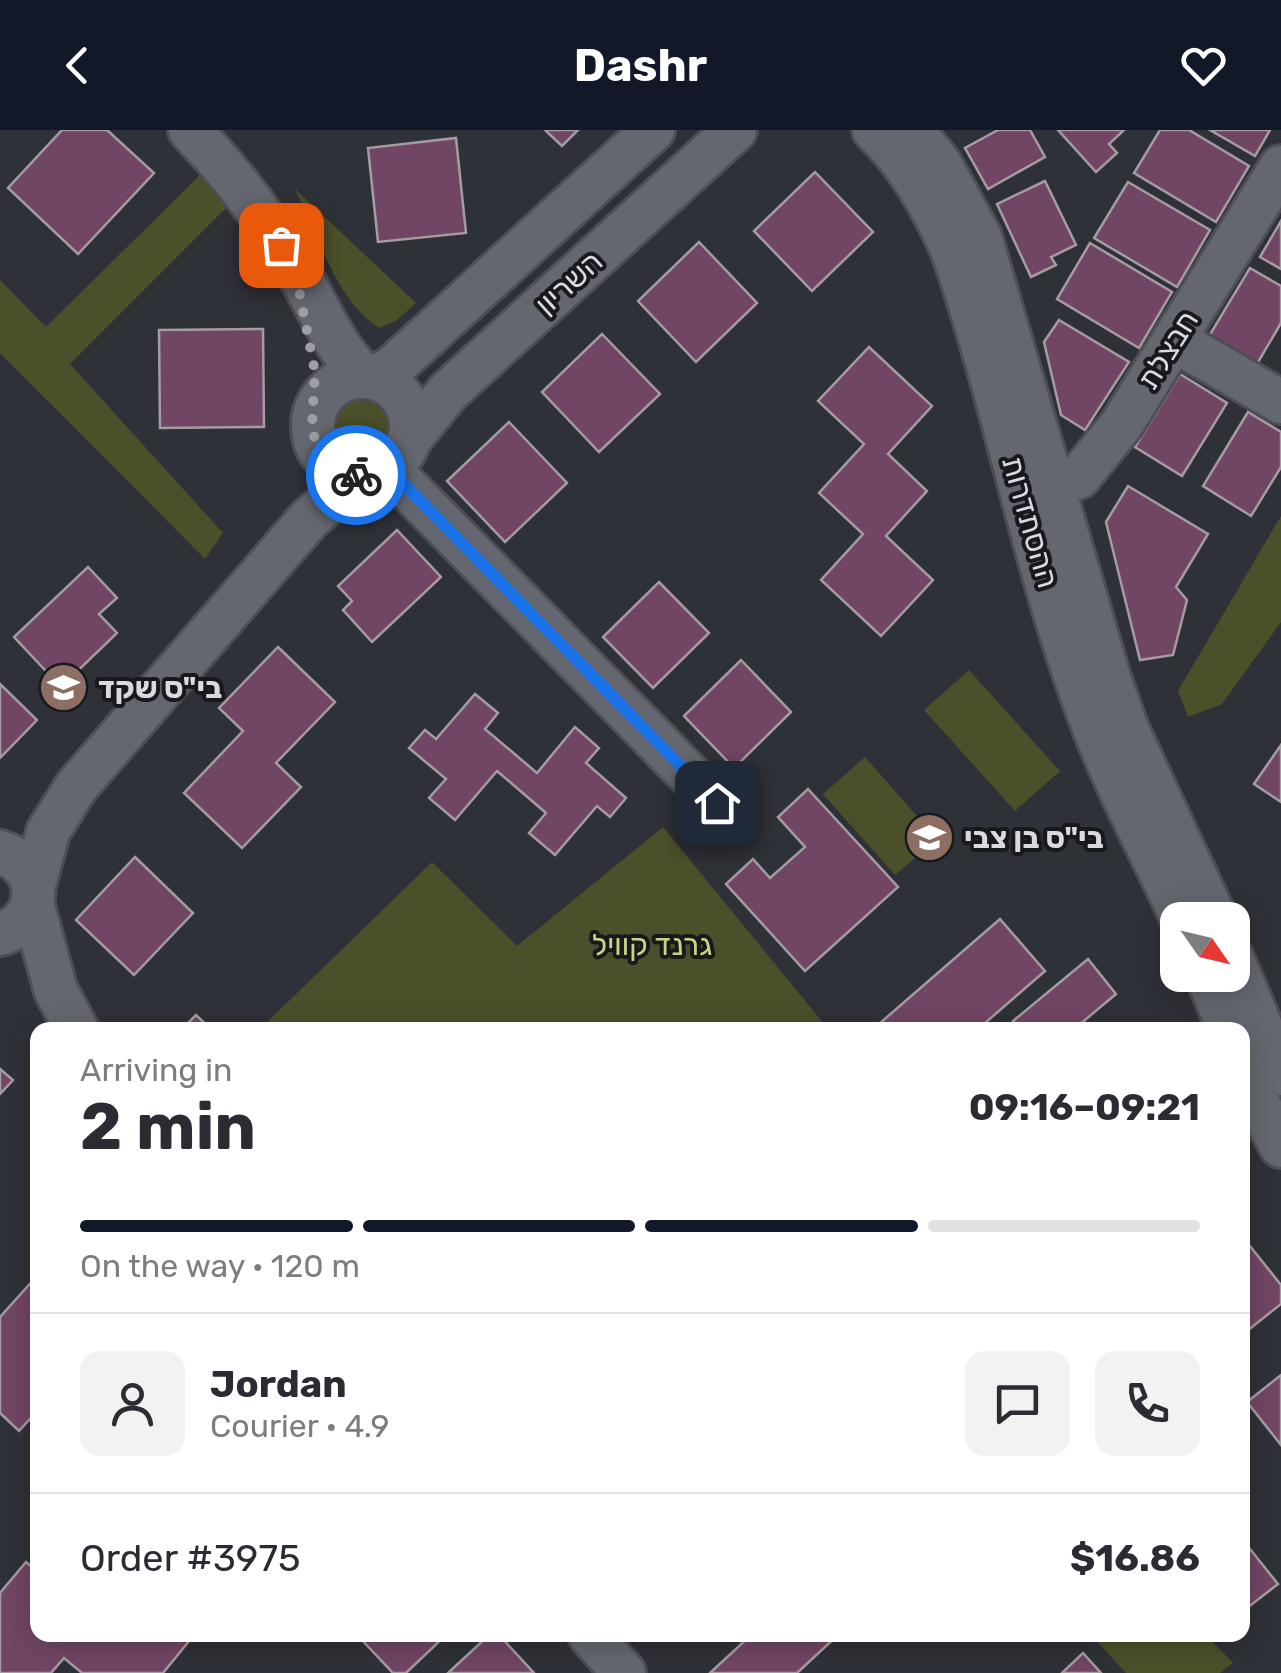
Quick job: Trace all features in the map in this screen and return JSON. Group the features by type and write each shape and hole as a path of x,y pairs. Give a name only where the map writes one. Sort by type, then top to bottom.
{"street":[{"path":"190,130 238,184 294,265 342,349 369,378"},
{"name":"השריון","path":"369,378 392,368 653,130"},
{"name":"השריון","path":"33,896 48,832 76,787 309,519 389,461 448,392 735,130"},
{"name":"ההסתדרות","path":"874,130 897,154 936,214 952,249 1126,728 1208,902"},
{"name":"ההסתדרות","path":"912,130 940,164 980,237 1037,491 1099,740 1175,902"},
{"name":"חבצלת","path":"1037,491 1079,477 1122,424 1281,166"},
{"name":"השריון","path":"263,572 307,476 313,425 315,372 294,265"},
{"path":"1174,340 1281,402"},
{"path":"351,378 369,378 388,384 405,402 410,425 389,461 348,473 334,466 318,448 313,425 322,397 332,387 351,378"},
{"path":"389,461 717,803"},
{"name":"השריון","path":"0,848 76,787"},
{"path":"0,848 24,865 56,991 73,1022"},
{"path":"33,896 20,925 0,938 56,991"},
{"path":"1214,992 1226,1022"},
{"path":"1246,992 1281,1074"},
{"path":"1250,1084 1281,1146"},
{"path":"596,1642 624,1673"}],"green space":[{"path":"207,168 233,201 70,364 223,533 205,559 0,353 0,280 46,327"},
{"path":"294,188 416,303 396,321 379,328 363,315 338,282"},
{"path":"361,392 385,402 395,426 385,450 361,460 337,450 327,426 337,402"},
{"path":"1281,516 1281,622 1222,704 1188,717 1178,691"},
{"path":"969,670 1060,771 1015,811 924,710"},
{"path":"865,757 937,839 895,875 823,794"},
{"name":"גרנד קוויל","path":"663,827 822,1022 267,1022 432,862 517,946"},
{"path":"1097,1642 1213,1642 1233,1663 1220,1673 1126,1673"}],"building":[{"path":"62,130 107,130 154,173 78,254 8,188"},
{"path":"545,130 578,130 562,146"},
{"path":"998,130 1030,130 1045,157 988,189 965,148"},
{"path":"1058,130 1124,130 1109,144 1117,153 1096,172"},
{"path":"1160,130 1189,130 1249,166 1216,222 1134,173"},
{"path":"1210,130 1270,130 1255,156"},
{"path":"456,138 466,233 378,242 368,148"},
{"path":"815,172 873,232 812,291 754,231"},
{"path":"1045,181 1076,245 1051,257 1056,265 1031,277 997,204"},
{"path":"1128,182 1210,230 1177,287 1094,238"},
{"path":"1281,221 1281,269 1260,257"},
{"path":"699,242 757,303 696,362 638,301"},
{"path":"1090,243 1172,292 1139,348 1057,299"},
{"path":"1250,268 1281,286 1281,323 1257,364 1209,336"},
{"path":"1059,320 1129,362 1085,430 1061,415 1044,342"},
{"path":"263,329 264,427 160,428 159,330"},
{"path":"602,334 660,394 599,452 542,392"},
{"path":"869,347 932,406 888,454 927,491 886,536 933,580 881,636 821,580 863,534 819,493 864,444 818,401"},
{"path":"1180,374 1227,403 1182,476 1135,447"},
{"path":"1248,412 1281,432 1281,467 1251,516 1203,486"},
{"path":"509,422 567,483 505,542 447,481"},
{"path":"1128,486 1208,534 1176,587 1187,600 1173,655 1140,660 1106,522"},
{"path":"397,530 441,577 372,642 343,610 352,601 338,586"},
{"path":"88,567 117,598 99,614 117,633 61,687 14,637"},
{"path":"659,582 709,633 653,688 603,637"},
{"path":"278,647 335,702 276,763 301,787 242,848 184,793 243,731 219,708"},
{"path":"741,660 791,712 734,768 684,716"},
{"path":"0,684 37,720 0,758"},
{"path":"475,694 498,713 485,729 537,773 575,727 599,748 586,763 626,798 610,817 597,806 555,855 529,833 546,813 497,771 455,820 429,798 446,779 409,748 425,730 436,739"},
{"path":"1281,745 1281,802 1254,784"},
{"path":"808,789 898,887 805,971 726,884 753,859 770,878 805,847 778,817"},
{"path":"135,857 193,913 134,975 76,920"},
{"path":"1000,919 1045,971 986,1022 881,1022"},
{"path":"1088,959 1116,994 1083,1022 1013,1021"},
{"path":"0,1069 13,1080 0,1094"},
{"path":"1250,1246 1281,1285 1281,1304 1250,1329"},
{"path":"30,1284 30,1419 19,1431 0,1413 0,1317"},
{"path":"1281,1375 1281,1445 1250,1406 1250,1400"},
{"path":"1250,1549 1278,1584 1250,1606"},
{"path":"26,1562 30,1565 30,1642 188,1642 163,1673 82,1673 64,1658 51,1673 0,1673 0,1593"},
{"path":"364,1642 439,1642 406,1673 393,1673"},
{"path":"481,1642 505,1642 534,1673 448,1673"},
{"path":"743,1642 830,1642 797,1673 710,1673"},
{"path":"1083,1653 1101,1673 1062,1673"}],"way so far":[{"path":"281,245 294,265 315,372 315,441 328,461 356,475"}],"place":[{"name":"בי\"ס שקד","path":"63,688"},
{"name":"בי\"ס בן צבי","path":"929,838"}],"route":[{"path":"356,475 388,468 717,803"}]}
